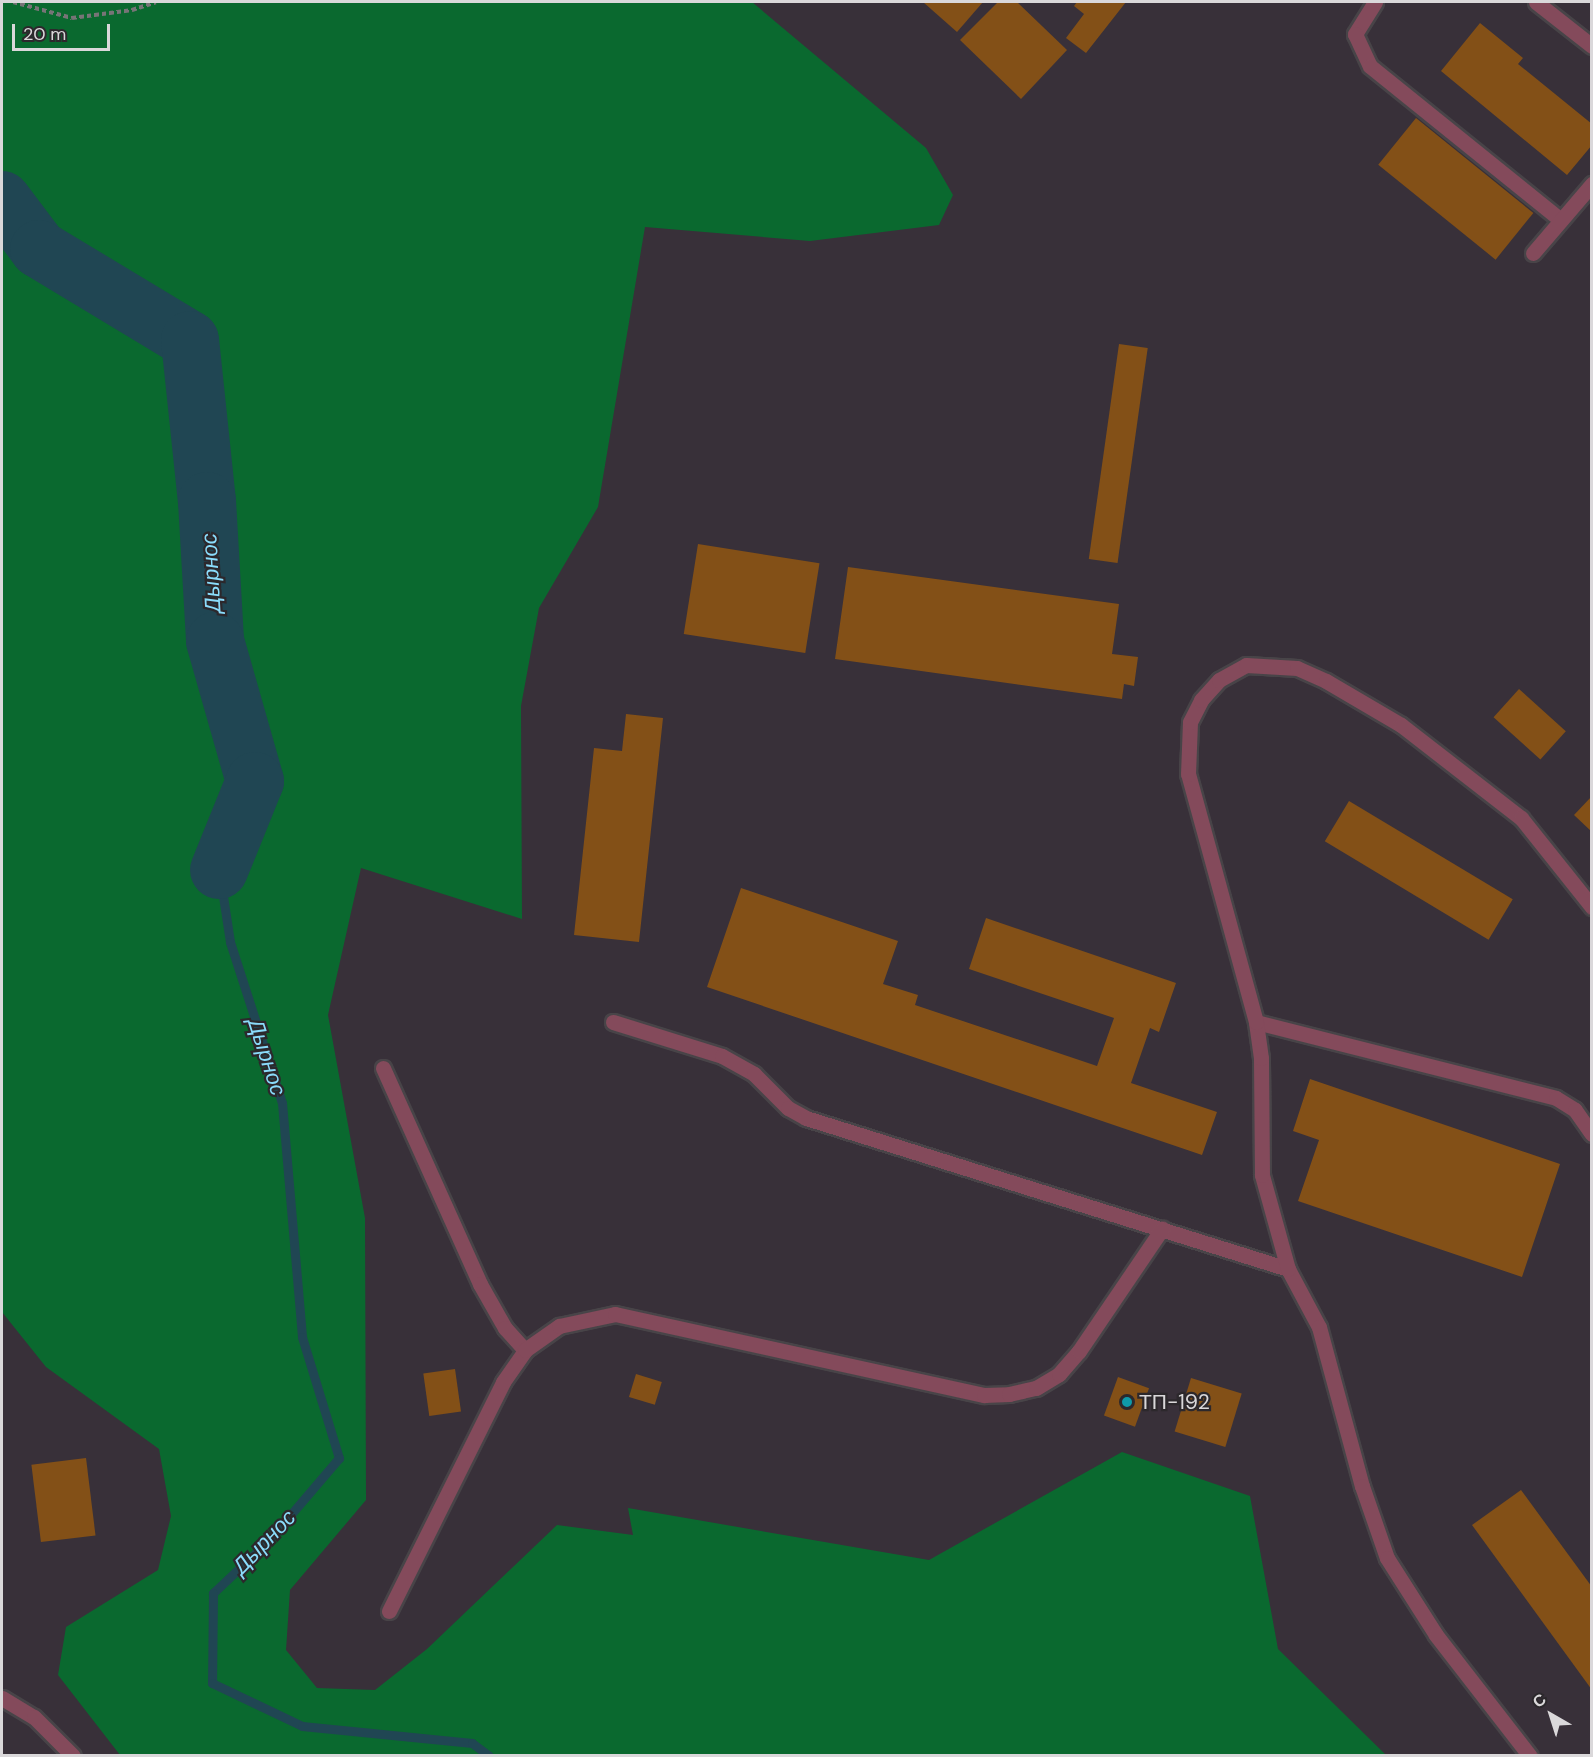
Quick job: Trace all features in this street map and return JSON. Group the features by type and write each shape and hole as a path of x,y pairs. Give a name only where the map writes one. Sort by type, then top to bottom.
{"lane":[{"path":"1375,2 1355,33 1370,66 1561,220"},
{"path":"1536,2 1592,46"},
{"path":"1533,253 1592,184"},
{"path":"1530,1755 1436,1635 1387,1558 1362,1486 1319,1327 1288,1269 1262,1175 1261,1058 1256,1022 1188,774 1186,747 1190,722 1201,700 1219,680 1246,665 1297,668 1326,681 1401,725 1521,818 1592,907"},
{"path":"613,1022 722,1056 754,1074 788,1108 806,1118 1288,1269"},
{"path":"1256,1022 1556,1098 1575,1110 1592,1134"},
{"path":"383,1068 480,1284 505,1328 525,1350"},
{"path":"389,1611 503,1382 525,1350 559,1326 615,1314 984,1395 1009,1394 1036,1388 1059,1374 1079,1351 1162,1229"},
{"path":"2,1698 34,1717 73,1755"}],"path":[{"path":"13,2 72,18 132,10 156,2"}],"shaded area":[{"path":"2,2 1591,2 1591,1756 2,1756"}],"green space":[{"path":"2,2 752,2 926,148 953,195 939,225 810,241 645,227 598,507 539,608 521,706 522,919 361,868 328,1015 365,1218 366,1500 290,1590 286,1650 317,1688 375,1690 427,1649 557,1525 633,1535 628,1508 929,1560 1122,1452 1250,1496 1278,1649 1386,1755 120,1755 58,1675 66,1627 158,1570 171,1516 159,1449 46,1367 2,1312"}],"building":[{"path":"923,2 983,2 957,32"},
{"path":"998,2 1017,2 1067,50 1021,99 960,40"},
{"path":"1077,2 1126,2 1086,53 1066,38 1084,14 1074,6"},
{"path":"1480,23 1523,58 1518,64 1592,124 1592,145 1567,175 1441,71"},
{"path":"1416,118 1533,213 1496,260 1378,165"},
{"path":"1119,344 1148,348 1118,563 1089,559"},
{"path":"698,544 819,563 805,653 684,634"},
{"path":"848,567 1119,604 1112,654 1138,657 1134,686 1124,684 1122,699 835,659"},
{"path":"1519,689 1566,731 1540,759 1494,717"},
{"path":"626,714 663,718 639,942 574,935 594,748 622,751"},
{"path":"1592,796 1592,832 1574,815"},
{"path":"1349,801 1513,899 1489,940 1325,841"},
{"path":"741,888 898,941 883,984 918,995 915,1005 1097,1066 1114,1018 969,969 986,918 1176,983 1159,1032 1150,1028 1131,1083 1217,1112 1202,1155 707,987"},
{"path":"1310,1079 1560,1164 1522,1277 1298,1201 1319,1140 1293,1131"},
{"path":"455,1369 461,1412 429,1416 423,1373"},
{"path":"636,1374 662,1382 655,1405 629,1397"},
{"name":"ТП-192","path":"1118,1377 1149,1388 1135,1427 1104,1416"},
{"path":"1191,1378 1242,1393 1225,1447 1175,1432"},
{"path":"86,1458 96,1535 41,1542 31,1465"},
{"path":"1521,1490 1592,1587 1592,1690 1472,1525"}],"waterway":[{"name":"Дырнос","path":"2,200 39,249 190,340 207,501 215,641 255,781 219,870"},
{"name":"Дырнос","path":"219,870 230,942 282,1103 302,1337 339,1458 268,1541 213,1593 212,1683 302,1726 472,1743 489,1756"}],"place":[{"name":"ТП-192","path":"1127,1402"}]}
